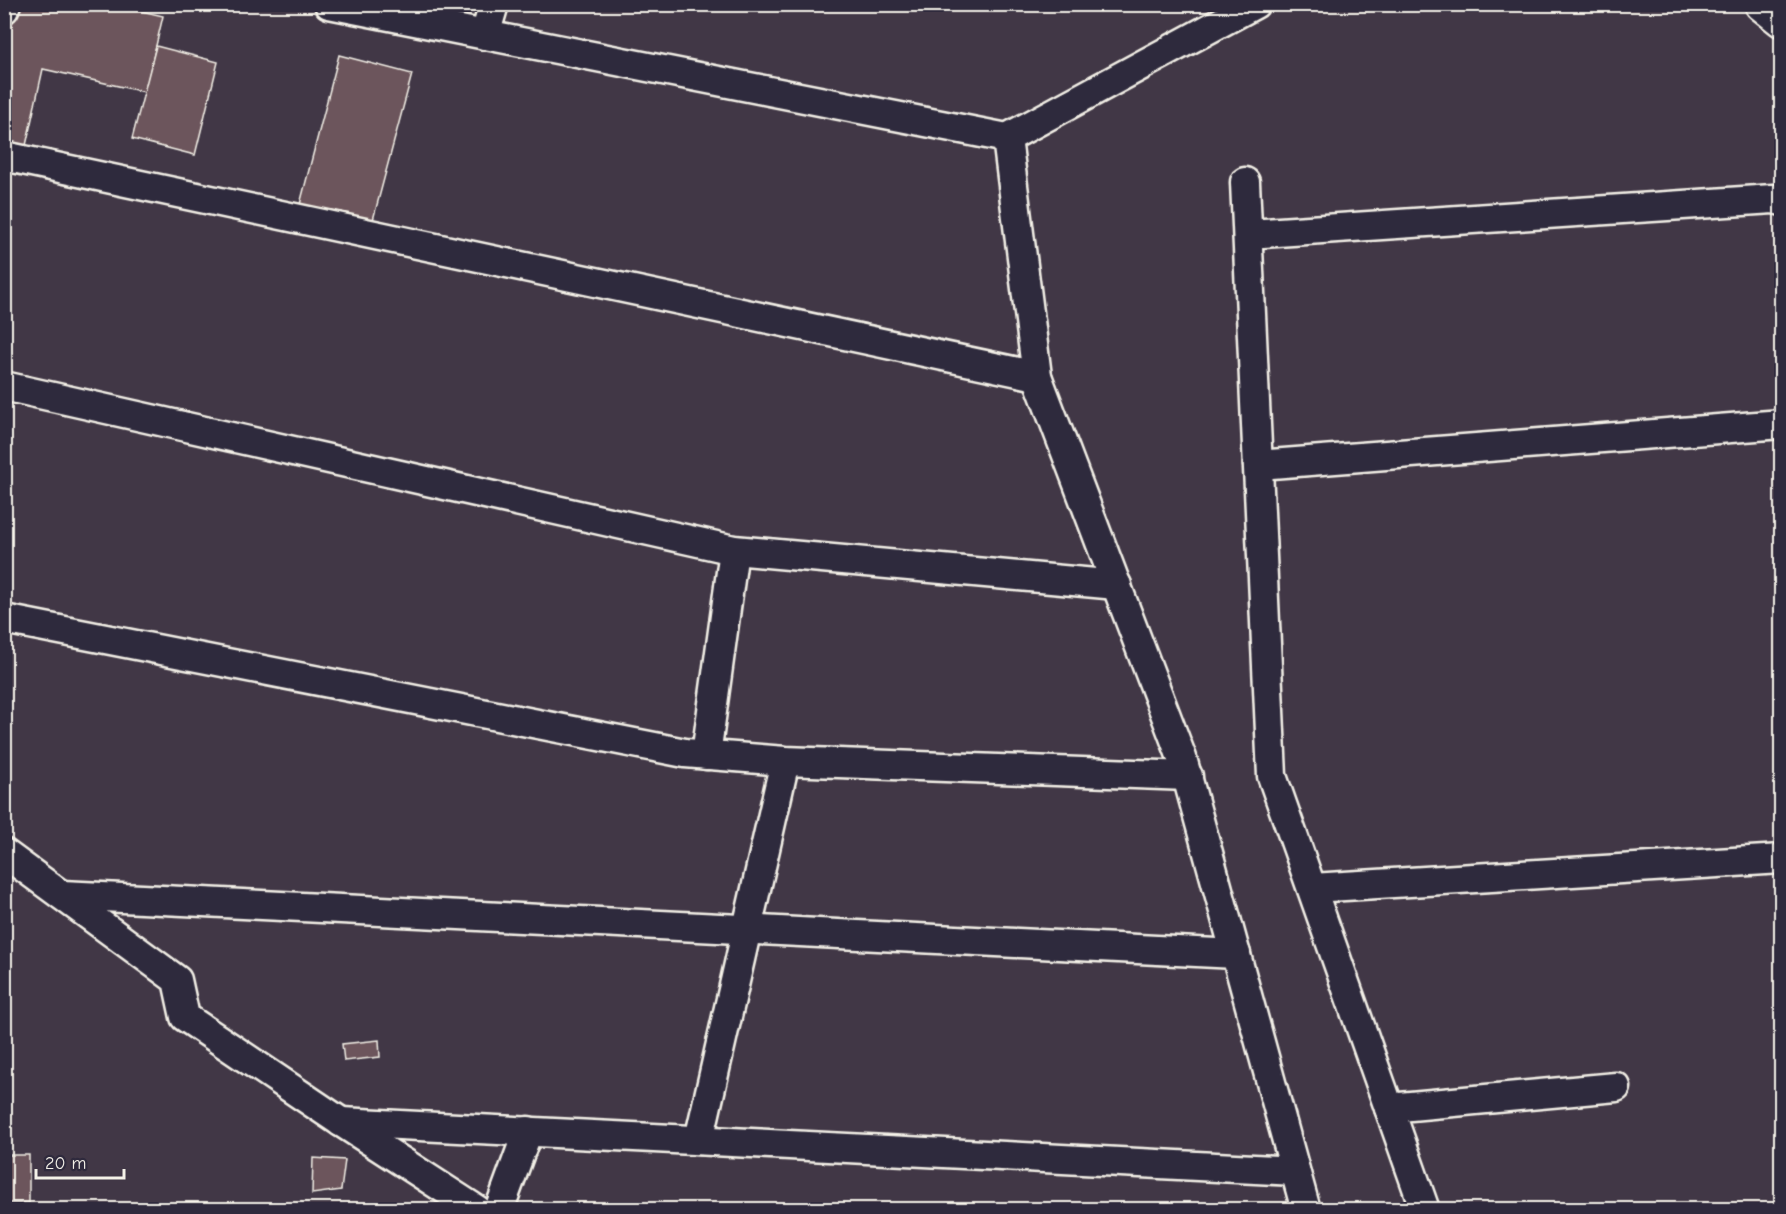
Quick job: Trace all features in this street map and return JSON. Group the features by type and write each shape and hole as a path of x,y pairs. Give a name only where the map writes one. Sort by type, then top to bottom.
{"street":[{"path":"4,9 6,4"},
{"path":"329,4 1007,138 1255,4"},
{"path":"485,35 494,4"},
{"path":"1762,4 1782,20"},
{"path":"1007,138 1037,376 1188,776 1306,1209"},
{"path":"4,156 1037,376"},
{"path":"1245,182 1272,776 1425,1209"},
{"path":"1248,234 1773,199 1782,201"},
{"path":"4,386 734,550 1117,585"},
{"path":"1258,465 1782,424"},
{"path":"706,755 734,550"},
{"path":"4,619 685,753 785,761 1188,776"},
{"path":"699,1140 785,761"},
{"path":"4,853 177,980 185,1017 341,1122 477,1209"},
{"path":"1312,888 1782,859"},
{"path":"62,895 1236,954"},
{"path":"1389,1108 1616,1087"},
{"path":"341,1122 1295,1171"},
{"path":"499,1209 528,1131"}],"building":[{"path":"8,4 112,4 163,16 145,92 43,69 25,150 4,145 4,22"},
{"path":"156,46 218,62 195,155 132,139"},
{"path":"339,55 412,74 370,231 298,212"},
{"path":"379,1040 380,1057 344,1061 342,1044"},
{"path":"4,1155 29,1155 29,1203 4,1203"},
{"path":"313,1158 345,1160 341,1190 312,1194"},
{"path":"360,1204 423,1210 359,1210"}]}
